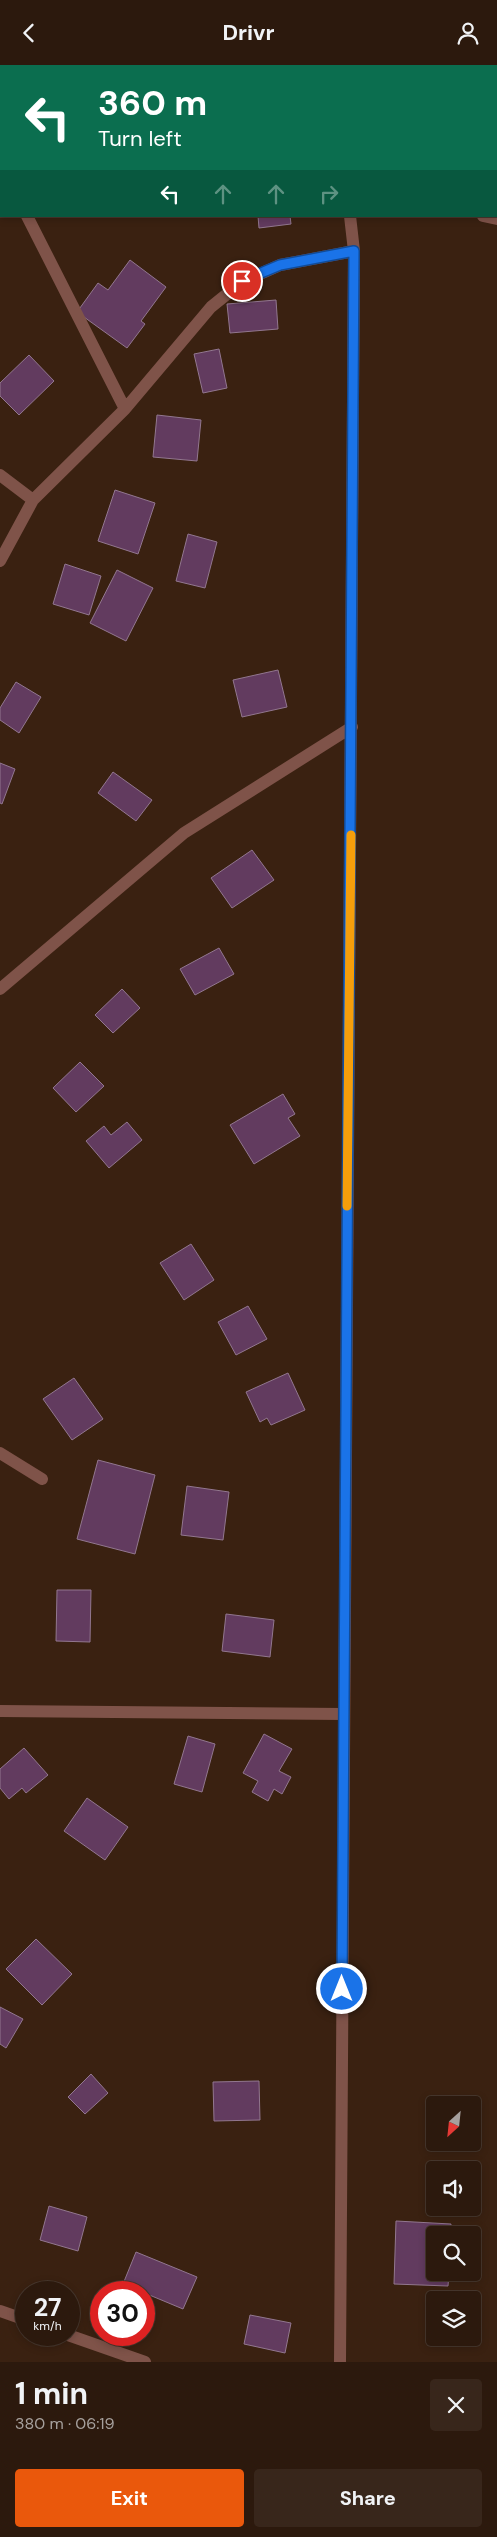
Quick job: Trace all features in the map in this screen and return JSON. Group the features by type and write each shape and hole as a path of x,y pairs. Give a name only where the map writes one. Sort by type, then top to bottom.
{"street":[{"path":"28,217 125,409"},
{"path":"340,2362 343,1714 352,727 354,251 350,217"},
{"path":"0,561 32,500 125,409 210,307 242,281 280,265 354,251"},
{"path":"0,475 32,500"},
{"path":"0,989 184,833 352,727"},
{"path":"0,1453 42,1479"},
{"path":"0,1711 343,1714"},
{"path":"0,2311 15,2316"},
{"path":"80,2339 145,2362"}],"building":[{"path":"258,217 290,217 291,224 259,228"},
{"path":"130,260 166,287 141,321 145,324 127,348 77,312 98,283 108,290"},
{"path":"276,300 278,329 230,333 227,304"},
{"path":"219,349 227,388 203,393 194,354"},
{"path":"29,355 54,381 19,415 0,396 0,383"},
{"path":"157,415 201,420 197,461 153,457"},
{"path":"115,490 155,503 138,554 98,541"},
{"path":"188,534 217,542 205,588 176,581"},
{"path":"65,564 101,576 89,615 53,604"},
{"path":"117,570 153,588 126,641 90,623"},
{"path":"278,670 287,707 242,717 233,680"},
{"path":"16,682 41,697 19,733 0,720 0,708"},
{"path":"0,763 15,769 2,804 0,803"},
{"path":"113,772 152,800 136,821 98,793"},
{"path":"252,850 274,880 232,908 211,878"},
{"path":"219,948 234,974 195,995 180,969"},
{"path":"122,989 140,1008 113,1033 95,1015"},
{"path":"80,1062 104,1086 76,1112 53,1088"},
{"path":"283,1094 295,1114 288,1118 300,1136 254,1164 230,1125"},
{"path":"127,1122 142,1140 109,1168 86,1141 104,1126 111,1135"},
{"path":"191,1244 214,1280 184,1300 160,1263"},
{"path":"248,1306 267,1339 236,1355 218,1322"},
{"path":"288,1373 305,1410 271,1425 267,1418 260,1422 246,1392"},
{"path":"74,1378 103,1419 72,1440 43,1399"},
{"path":"98,1460 155,1475 135,1554 77,1539"},
{"path":"187,1486 229,1492 223,1540 181,1535"},
{"path":"57,1590 91,1590 90,1642 56,1641"},
{"path":"226,1614 274,1620 270,1657 222,1651"},
{"path":"264,1734 292,1749 279,1771 291,1777 282,1794 274,1789 268,1801 252,1792 258,1781 243,1773"},
{"path":"188,1736 215,1744 202,1792 174,1784"},
{"path":"24,1748 48,1775 26,1793 22,1788 9,1799 0,1788 0,1769"},
{"path":"87,1798 128,1827 105,1860 64,1831"},
{"path":"36,1939 72,1974 42,2005 6,1969"},
{"path":"0,2007 23,2019 6,2048 0,2044"},
{"path":"91,2074 108,2093 85,2114 68,2097"},
{"path":"259,2081 260,2120 214,2121 213,2082"},
{"path":"49,2206 87,2217 78,2251 40,2240"},
{"path":"396,2221 451,2224 451,2226 426,2226 426,2281 448,2281 448,2286 394,2284"},
{"path":"136,2252 197,2277 183,2309 155,2297 155,2281 124,2281"},
{"path":"250,2315 291,2323 285,2353 244,2344"}],"slow traffic":[{"path":"347,1206 351,835"}],"route":[{"path":"242,281 280,265 354,251 342,1989"}]}
